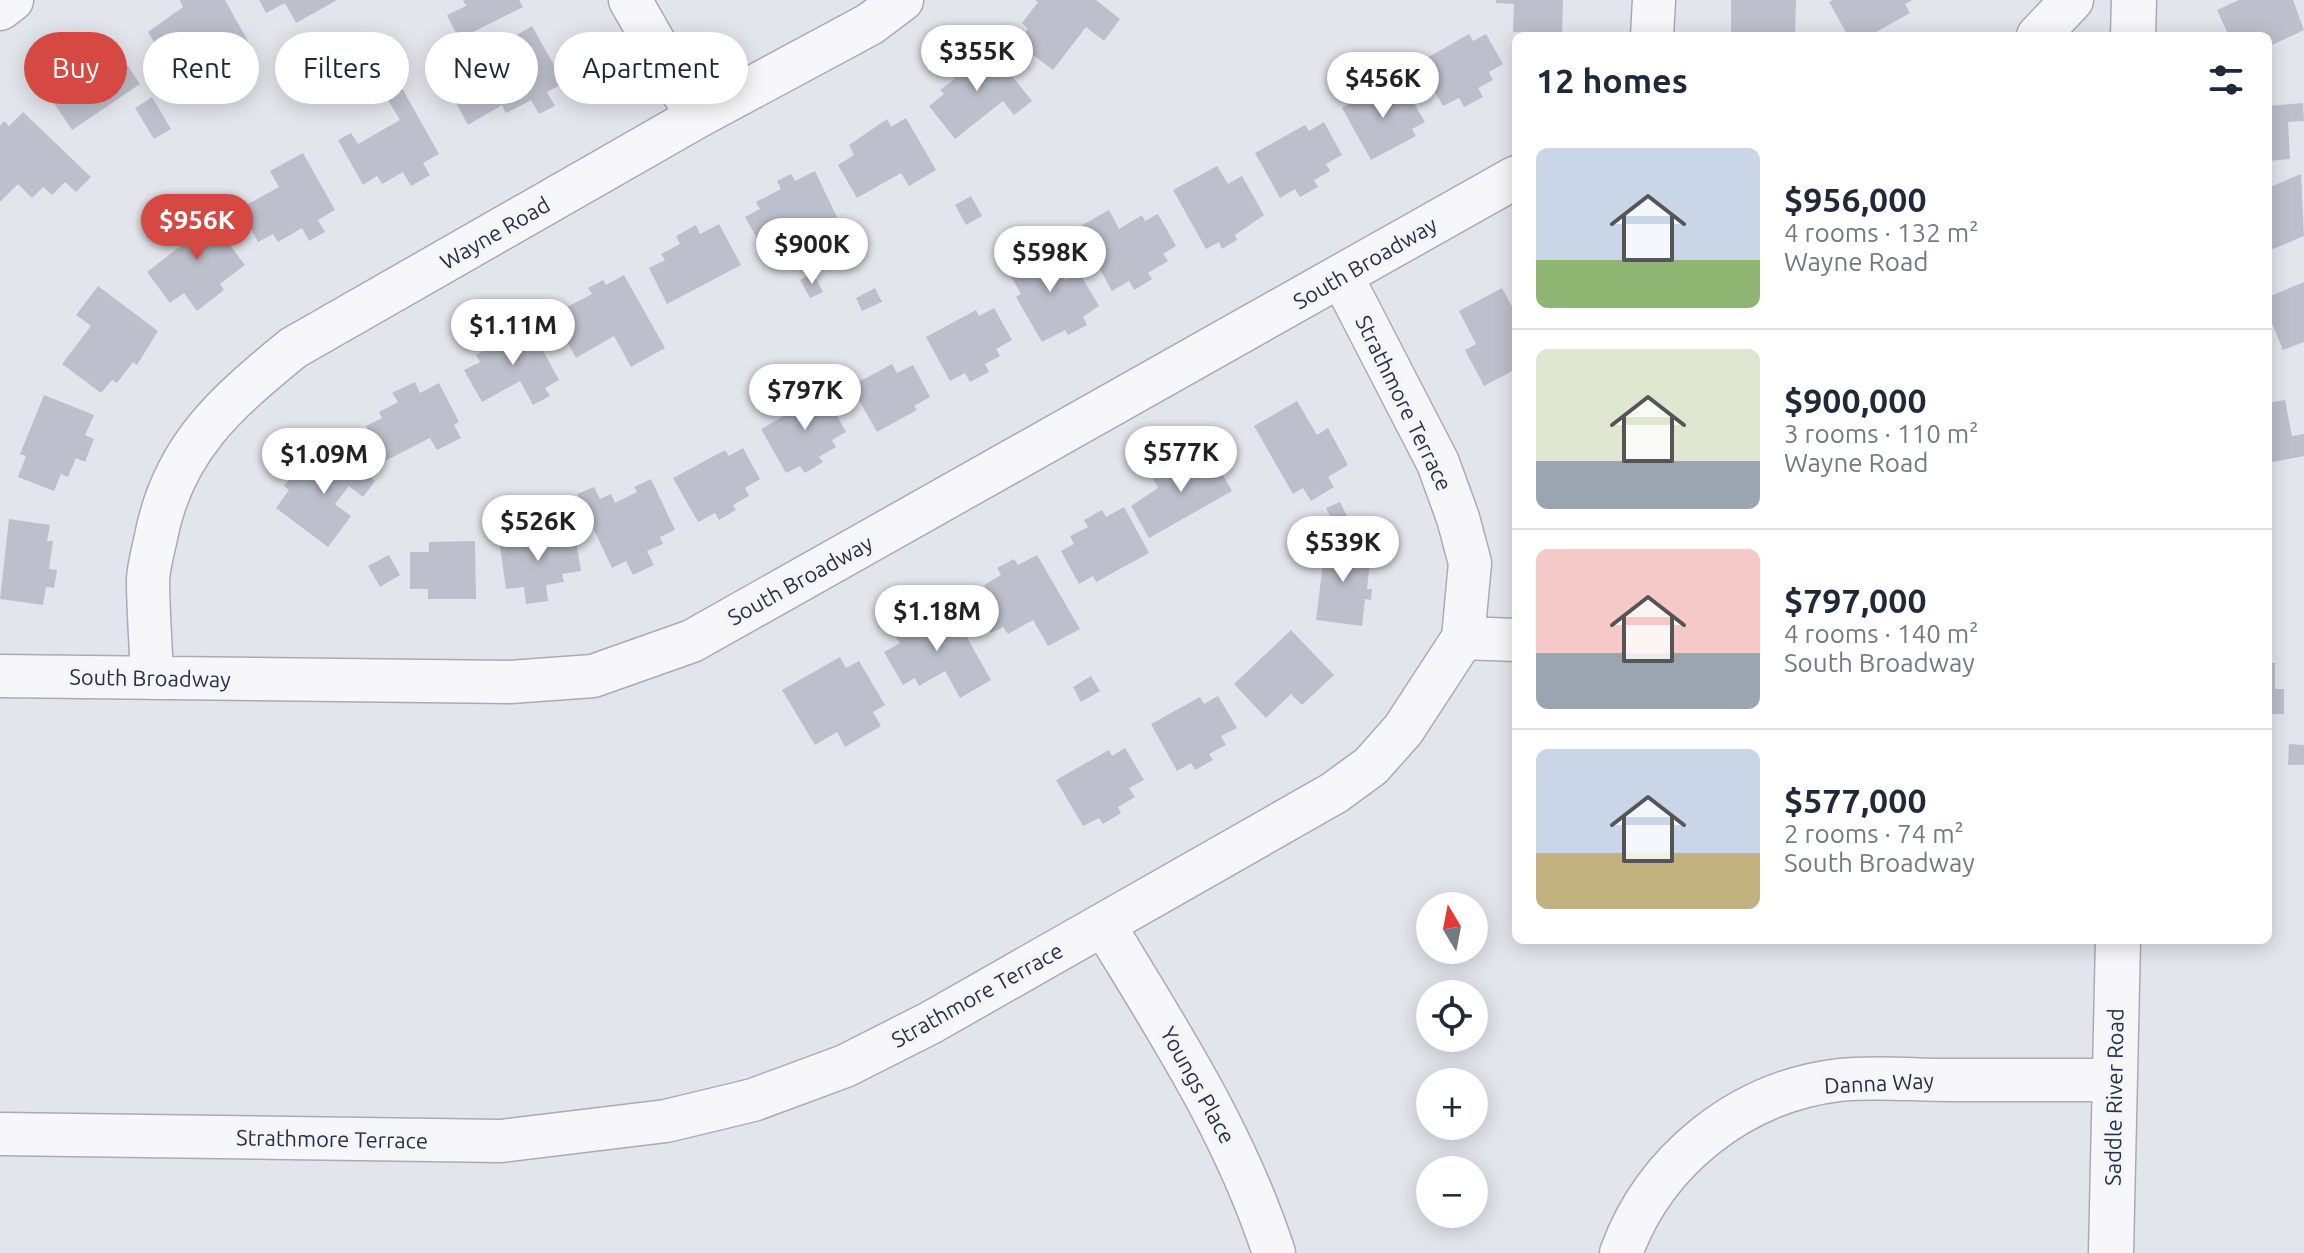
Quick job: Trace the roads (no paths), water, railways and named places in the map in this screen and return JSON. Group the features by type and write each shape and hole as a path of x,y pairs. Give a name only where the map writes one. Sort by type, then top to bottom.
{"street":[{"path":"0,9 12,0"},
{"path":"630,0 697,117"},
{"name":"Wayne Road","path":"152,678 148,576 161,512 182,461 211,420 293,348 697,117 870,24 902,0"},
{"path":"1652,32 1654,0"},
{"path":"2042,32 2072,0"},
{"path":"2133,32 2134,0"},
{"name":"South Broadway","path":"0,676 510,682 593,676 692,641 1512,179"},
{"name":"Strathmore Terrace","path":"0,1134 501,1141 666,1121 753,1100 845,1066 930,1023 1334,793 1371,766 1403,730 1463,638 1470,563 1438,463 1342,277"},
{"path":"1463,638 1512,640"},
{"name":"Youngs Place","path":"1104,925 1210,1098 1246,1173 1274,1253"},
{"name":"Saddle River Road","path":"2111,1253 2118,944"},
{"name":"Danna Way","path":"1621,1253 1631,1226 1657,1184 1695,1143 1740,1112 1786,1092 1840,1080 2115,1080"}]}
